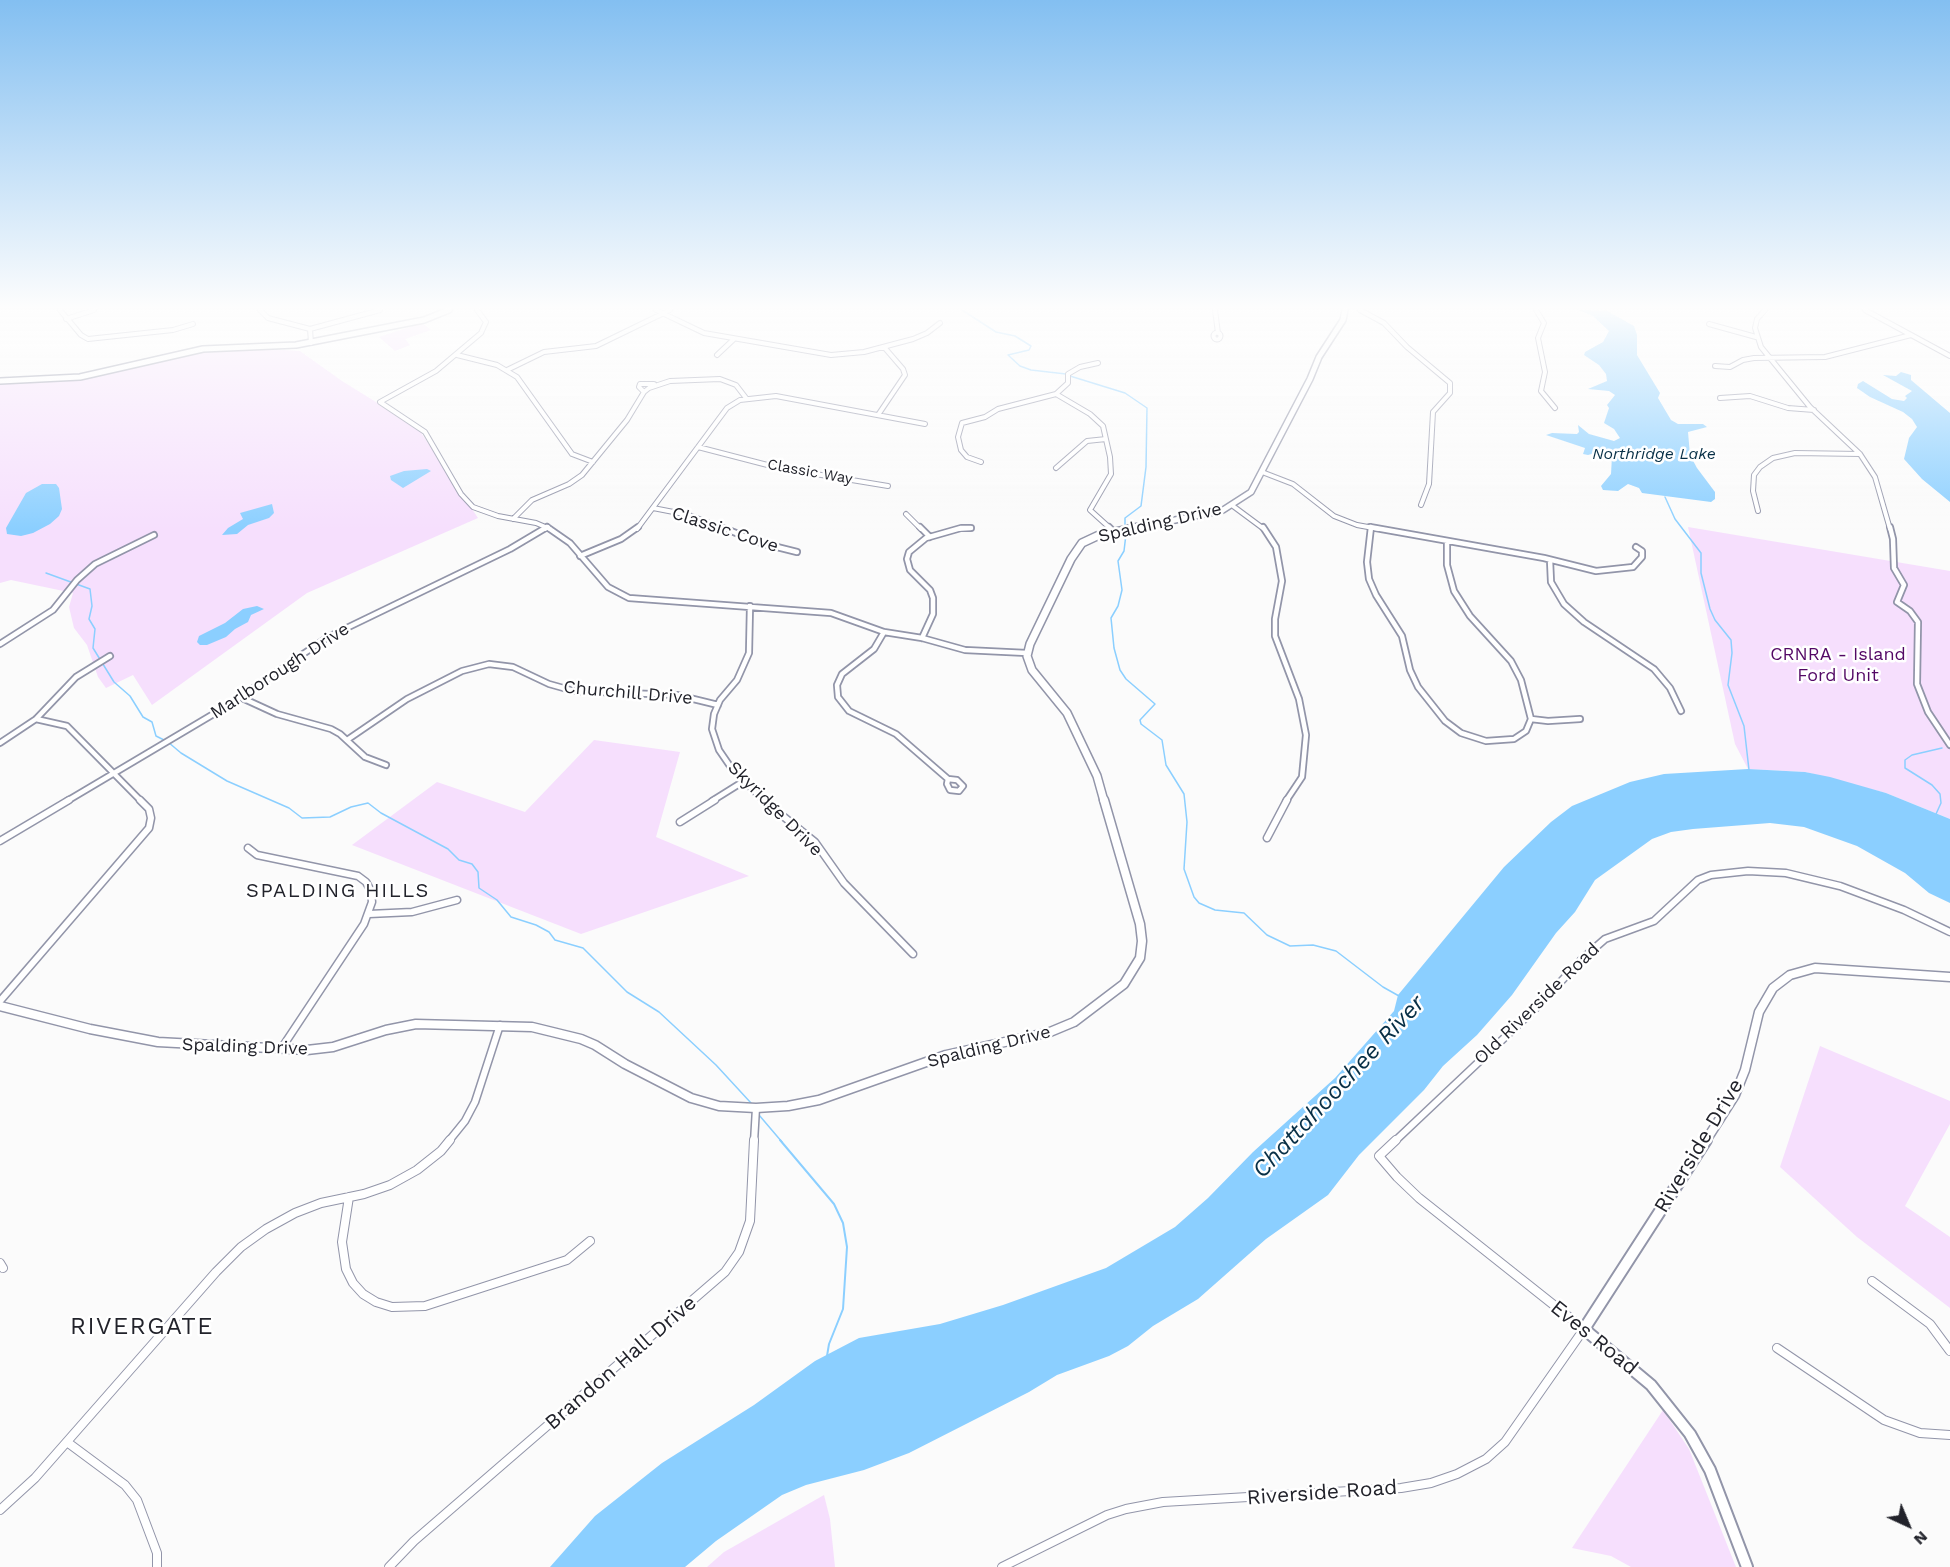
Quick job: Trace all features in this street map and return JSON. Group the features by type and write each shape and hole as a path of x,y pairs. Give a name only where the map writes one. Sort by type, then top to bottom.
{"street":[{"path":"415,383 380,402 425,432 461,494 469,503 486,513 548,527 565,538 609,587 629,598 649,602 750,606 831,613 884,632 922,638 976,652 1027,653"},
{"path":"523,383 572,454 593,462"},
{"path":"644,392 639,387 640,384 662,383"},
{"path":"731,383 736,385 746,398"},
{"path":"878,415 900,383"},
{"path":"981,462 967,457 961,450 958,437 962,423 985,417 1021,402 1056,394 1068,383"},
{"name":"Spalding Drive","path":"0,1006 90,1029 158,1042 281,1049 326,1048 386,1030 416,1024 532,1027 581,1039 691,1098 719,1106 756,1108 788,1106 819,1100 946,1055 1063,1028 1089,1013 1116,991 1136,966 1143,941 1097,776 1068,713 1032,670 1027,653 1077,549 1090,538 1211,513 1233,506 1251,492 1308,383"},
{"path":"1421,505 1429,484 1433,412 1450,393 1450,383"},
{"path":"1543,383 1541,391 1554,408"},
{"path":"1791,383 1814,410 1860,454 1875,477 1891,529 1894,568 1904,585 1897,602 1910,611 1918,622 1917,684 1928,712 1950,745"},
{"path":"513,519 532,500 575,481 627,420 644,392 656,384"},
{"path":"1056,394 1097,418 1103,426 1110,457 1111,474 1090,510 1114,532"},
{"path":"580,556 631,534 640,526 727,408 746,398 776,396 925,424"},
{"path":"1720,398 1750,396 1788,408 1814,410"},
{"path":"1056,468 1087,441 1106,439"},
{"name":"Classic Way","path":"698,447 779,468 888,486"},
{"path":"1758,511 1754,476 1760,467 1773,458 1795,453 1860,454"},
{"path":"1262,472 1293,484 1334,516 1371,527 1550,560 1589,570 1620,570 1633,567 1641,561 1642,551 1636,547"},
{"path":"1233,506 1261,525 1276,547 1282,581 1275,620 1275,636 1299,699 1306,735 1302,777 1281,808 1267,838"},
{"name":"Classic Cove","path":"653,508 689,515 761,543 797,552"},
{"path":"906,514 930,537"},
{"name":"Marlborough Drive","path":"0,841 240,697 328,637 510,549 548,527"},
{"path":"1371,527 1367,562 1372,587 1402,636 1413,678 1445,721 1468,736 1496,742 1521,735 1526,731 1531,719 1516,669 1470,616 1454,591 1447,566 1447,541"},
{"path":"922,638 933,614 933,598 930,590 910,570 907,559 914,546 930,537 961,528 971,528"},
{"path":"0,644 53,610 77,580 95,564 154,535"},
{"path":"1550,560 1551,582 1564,604 1584,622 1654,669 1670,688 1681,711"},
{"name":"Skyridge Drive","path":"750,606 749,653 737,680 718,705 712,722 715,739 726,760 744,781 776,813 815,842 844,883 913,954"},
{"path":"884,632 874,649 842,674 837,685 838,697 849,711 896,734 948,779"},
{"path":"0,743 36,719 76,677 110,656"},
{"name":"Churchill Drive","path":"347,740 407,699 462,671 489,664 513,667 549,684 574,691 677,695 718,705"},
{"path":"240,697 277,714 331,729 365,757 386,765"},
{"path":"0,1001 149,828 151,818 149,808 67,726 36,719"},
{"path":"1531,719 1548,721 1580,719"},
{"path":"680,822 744,781"},
{"path":"248,848 257,855 357,876 366,882 371,891 372,902 369,914 281,1049"},
{"name":"Old Riverside Road","path":"1379,1156 1538,1006 1595,946 1616,933 1654,921 1686,889 1712,874 1748,871 1795,875 1840,886 1896,907 1950,932"},
{"path":"369,914 412,912 457,900"},
{"name":"Riverside Drive","path":"1584,1329 1735,1095 1745,1070 1760,1012 1773,988 1790,975 1815,968 1950,977"},
{"path":"0,1510 35,1478 216,1272 241,1247 266,1229 295,1213 321,1203 376,1191 404,1178 430,1161 452,1139 475,1102 500,1025"},
{"name":"Brandon Hall Drive","path":"389,1567 414,1541 725,1272 739,1252 750,1221 756,1108"},
{"name":"Eves Road","path":"1379,1156 1419,1198 1651,1385 1690,1434 1710,1470 1747,1567"},
{"path":"349,1197 342,1242 346,1269 353,1283 363,1294 376,1302 392,1307 425,1306 567,1260 579,1252 590,1240"},
{"path":"1872,1281 1930,1324 1950,1351"},
{"name":"Riverside Road","path":"1002,1567 1107,1515 1144,1504 1401,1488 1431,1483 1457,1474 1486,1459 1505,1442 1584,1329"},
{"path":"1777,1348 1884,1420 1920,1433 1950,1435"},
{"path":"67,1442 125,1485 137,1500 157,1553 157,1567"}],"green space":[{"path":"0,383 345,383 418,428 478,518 307,593 152,705 133,675 106,688 98,677 87,645 74,628 69,607 73,593 11,580 0,583"},
{"name":"CRNRA - Island Ford Unit","path":"1688,527 1950,571 1950,819 1886,793 1805,772 1748,769 1735,744"},
{"path":"594,740 680,752 656,837 749,876 581,934 352,845 437,782 525,812"},
{"path":"1820,1046 1950,1101 1950,1124 1905,1206 1950,1237 1950,1308 1857,1237 1780,1167"},
{"path":"1663,1410 1689,1449 1736,1567 1631,1567 1611,1556 1572,1548"},
{"path":"824,1495 830,1519 835,1567 707,1567 724,1552"}],"water":[{"name":"Northridge Lake","path":"1602,383 1654,383 1660,393 1658,398 1671,420 1678,424 1703,424 1707,427 1688,432 1690,455 1715,492 1715,499 1711,502 1642,493 1639,488 1628,484 1618,491 1603,490 1601,486 1611,474 1612,456 1602,451 1583,454 1585,448 1546,435 1552,433 1577,434 1578,425 1589,434 1614,441 1620,438 1614,429 1604,423 1609,408 1607,405 1615,395 1609,391 1588,389"},
{"path":"1859,383 1866,383 1892,399 1904,401 1907,398 1905,396 1912,391 1898,383 1915,383 1950,413 1950,502 1922,479 1904,459 1909,438 1917,427 1912,419 1857,388"},
{"path":"427,469 431,471 403,488 391,480 390,476 404,471"},
{"path":"42,484 56,484 59,488 62,509 59,516 33,533 21,536 7,534 6,528 26,493"},
{"path":"272,504 274,513 269,518 248,525 237,534 222,535 228,528 243,519 240,513"},
{"path":"257,606 264,609 251,615 248,622 226,637 207,645 200,645 197,642 199,636 225,623 243,609"},
{"name":"Chattahoochee River","path":"1748,769 1805,772 1830,777 1886,793 1950,819 1950,903 1929,893 1905,873 1857,846 1804,827 1770,823 1693,829 1671,832 1652,839 1595,880 1575,912 1556,933 1512,995 1477,1035 1443,1066 1424,1090 1359,1155 1328,1195 1266,1239 1198,1299 1153,1326 1128,1346 1109,1356 1057,1375 1029,1392 909,1453 864,1470 806,1485 782,1495 716,1541 685,1567 550,1567 595,1516 662,1463 754,1405 815,1361 859,1338 940,1324 1003,1305 1106,1268 1175,1227 1335,1078 1394,1011 1398,995 1504,867 1551,822 1572,806 1630,782 1664,774"}],"waterway":[{"path":"1093,383 1125,393 1147,408 1146,467 1141,506 1125,518 1125,526"},
{"path":"1665,497 1675,519 1701,553 1701,573 1710,609 1715,620 1731,640 1732,653 1728,685 1744,726 1749,770"},
{"name":"Chattahoochee River","path":"1126,534 1124,551 1118,561 1122,590 1118,606 1111,618 1114,648 1120,670 1126,679 1155,704 1140,720 1141,724 1162,740 1166,765 1184,794 1187,822 1184,869 1194,897 1199,903 1215,910 1244,913 1267,935 1290,946 1313,945 1336,951 1383,987 1399,996"},
{"path":"46,573 90,589 92,606 89,619 95,629 93,648 114,682 130,696 143,717 152,722 156,736 164,740"},
{"path":"168,742 181,753 227,781 289,808 302,818 330,817 351,807 368,803 381,813 448,849 459,860 472,864 478,872 479,888 497,900 511,917 536,925 549,932 555,940 583,948 627,992 659,1012 716,1065 751,1103"},
{"path":"1936,814 1941,803 1940,794 1932,785 1905,768 1905,760 1912,755 1942,748"},
{"path":"759,1115 782,1142"},
{"path":"780,1140 834,1204 843,1223 847,1247 843,1309 829,1344 827,1356"}],"district":[{"name":"SPALDING HILLS","path":"338,891"},
{"name":"RIVERGATE","path":"142,1327"}]}
